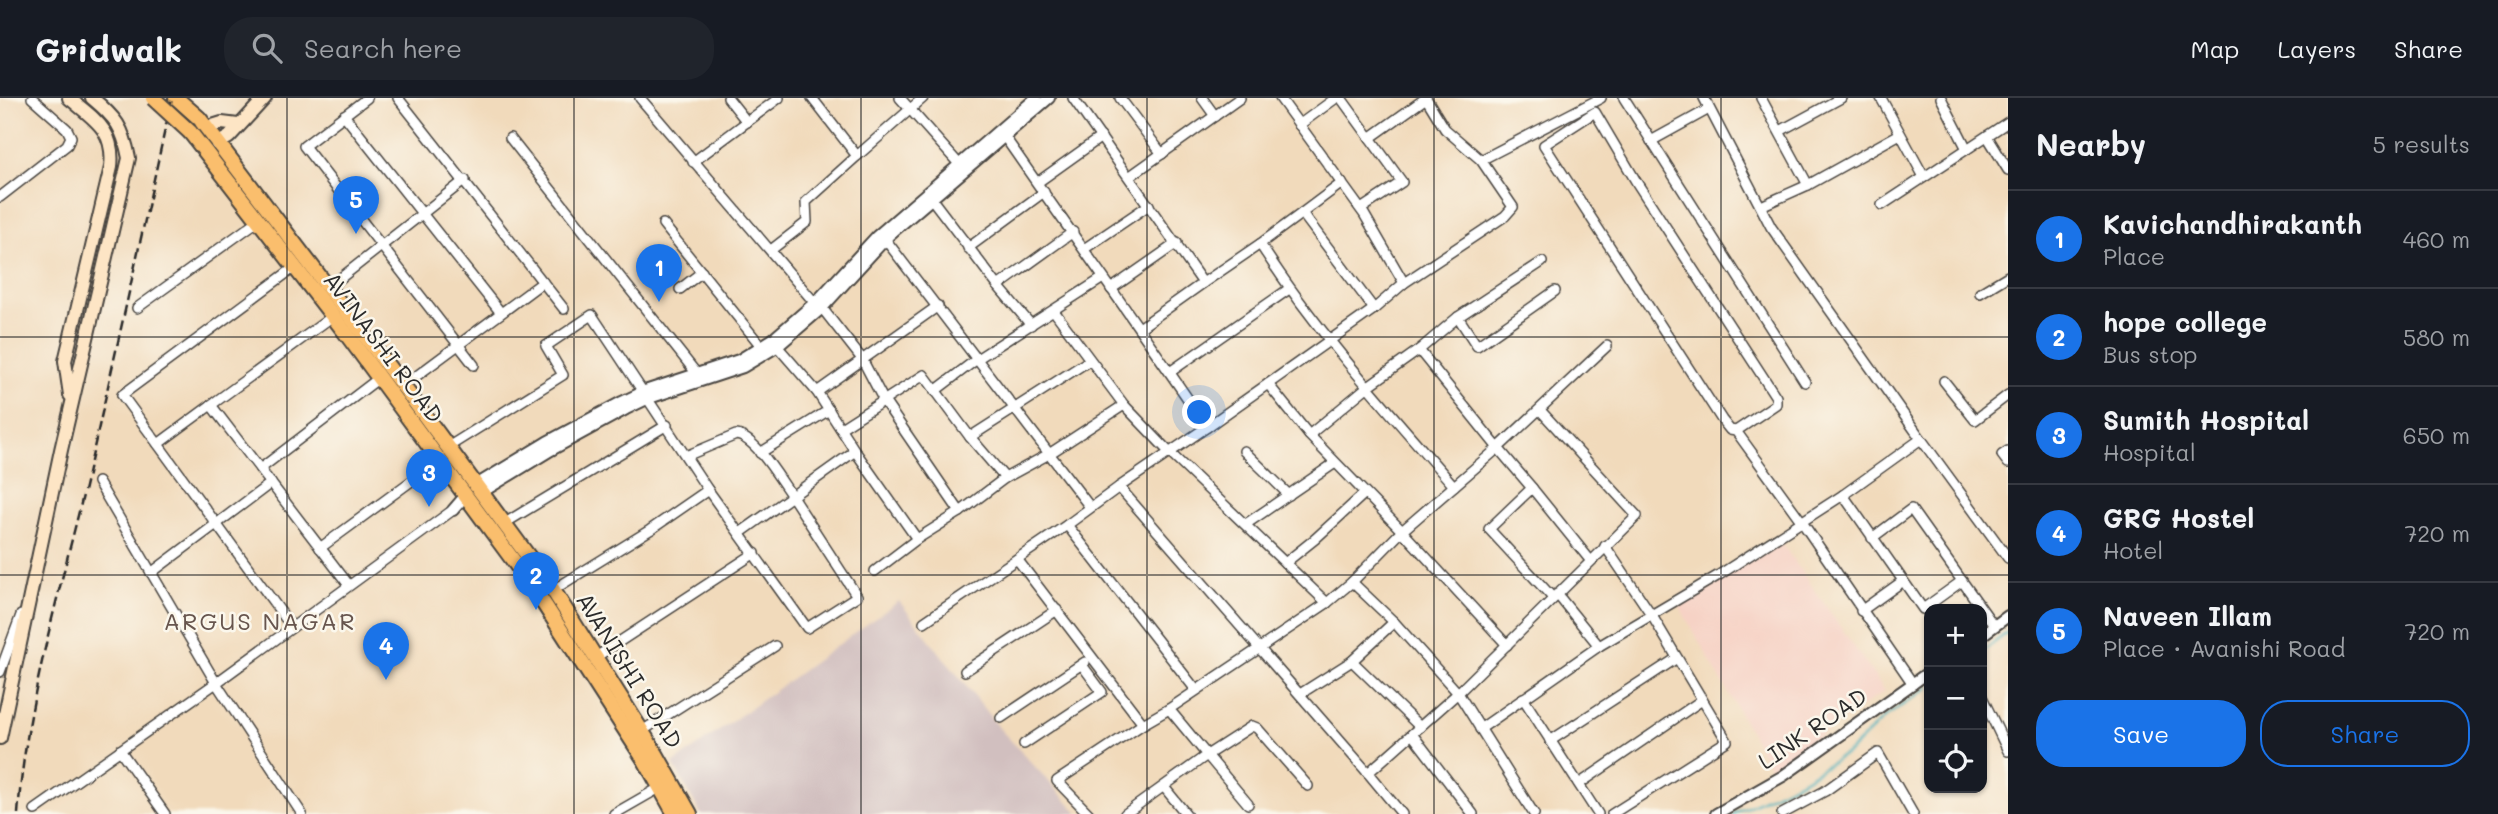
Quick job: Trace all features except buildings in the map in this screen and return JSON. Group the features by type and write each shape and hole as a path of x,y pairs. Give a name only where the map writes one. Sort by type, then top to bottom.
{"main road":[{"path":"69,98 104,128 113,151 65,361 72,402"},
{"path":"1,731 72,402 129,158 122,128 113,116 92,98"},
{"name":"AVINASHI ROAD","path":"153,98 190,132 259,220 303,270 333,316 350,328 379,378 473,494 535,590 577,641 675,814"},
{"path":"176,98 202,123 238,125"},
{"path":"217,144 229,137 265,98"},
{"name":"AVANISHI ROAD","path":"202,123 303,270 328,288 350,328 403,386 448,447 473,494 505,523 553,590 577,641 596,657 690,814"}],"street":[{"path":"0,197 67,145 71,137 67,129 32,98"},
{"path":"367,98 304,146 474,365"},
{"path":"398,98 564,309"},
{"path":"640,98 862,359 884,401 960,512"},
{"path":"728,98 747,122"},
{"path":"693,162 779,98"},
{"path":"811,98 858,156"},
{"path":"901,98 958,164"},
{"path":"771,250 807,222 806,202 923,98"},
{"path":"35,810 216,683 348,584 547,442 646,395 739,360 773,339 818,305 877,236 958,164 1049,98"},
{"path":"1073,98 1177,243 1202,283"},
{"path":"1120,98 1162,154"},
{"path":"1202,98 1215,116"},
{"path":"1129,177 1240,98"},
{"path":"1280,98 1361,209 1404,283"},
{"path":"1299,125 1339,98 1370,138 1402,182 1361,209"},
{"path":"924,622 1207,427 1374,309 1404,283 1505,216 1513,207 1481,160 1445,129 1426,98 1370,138"},
{"path":"1481,160 1601,98"},
{"path":"1624,98 1805,382"},
{"path":"1704,98 1771,227 2008,558"},
{"path":"1761,98 1808,185"},
{"path":"1780,131 1841,98"},
{"path":"1881,98 1924,177"},
{"path":"1941,98 1967,149"},
{"path":"646,395 743,367 777,346 885,239 1002,133 1032,99"},
{"path":"1651,141 1709,109"},
{"path":"1736,431 1776,404 1776,397 1637,183 1595,112 1544,145 1722,420 1730,430 1736,431 1802,522 1913,684"},
{"path":"344,115 501,313"},
{"path":"1882,205 2008,122"},
{"path":"1002,133 1103,278 1141,327 1207,427"},
{"path":"1761,206 1808,185 1900,134"},
{"path":"1987,136 2008,170"},
{"path":"1038,182 1101,137"},
{"path":"510,138 697,374"},
{"path":"328,288 465,180"},
{"path":"1141,327 1342,183"},
{"path":"968,248 1044,192"},
{"path":"930,198 1031,325"},
{"path":"1084,249 1149,205"},
{"path":"1302,213 1374,309"},
{"path":"137,308 259,220"},
{"path":"663,224 761,346"},
{"path":"998,286 1073,232"},
{"path":"885,239 1090,507"},
{"path":"1111,289 1177,243"},
{"path":"1260,244 1328,341 1454,486"},
{"path":"1309,435 1458,317 1542,262"},
{"path":"292,626 122,395 303,270"},
{"path":"680,289 702,272"},
{"path":"1980,293 2008,276"},
{"path":"935,391 977,359 1103,278"},
{"path":"403,386 543,282"},
{"path":"1170,372 1289,289"},
{"path":"1458,317 1477,346 1555,291"},
{"path":"817,392 937,306"},
{"path":"1054,311 1124,405 1170,453 1327,603"},
{"path":"448,447 562,375 546,346 592,314 708,490 807,628 857,596 792,496 760,453 743,436 736,435 687,456"},
{"path":"158,444 333,316"},
{"path":"777,346 817,392 917,539"},
{"path":"1089,814 1057,781 1327,603 1352,582 1402,531 1540,410 1606,346"},
{"path":"1419,350 1590,560"},
{"path":"970,437 1090,360"},
{"path":"841,428 924,376 1005,478"},
{"path":"260,469 379,378"},
{"path":"1944,381 1975,420 2008,395"},
{"path":"1268,384 1309,435 1507,645"},
{"path":"211,405 348,584"},
{"path":"875,571 1005,478 1049,454 1124,405"},
{"path":"760,453 829,410"},
{"path":"1368,773 1458,693 1636,516 1540,410"},
{"path":"505,523 667,425"},
{"path":"1479,729 1599,646 1802,522 1921,439"},
{"path":"740,533 855,451"},
{"path":"1244,451 1289,495"},
{"path":"2008,451 2003,455 2008,463"},
{"path":"1246,524 1335,463"},
{"path":"320,548 425,471"},
{"path":"98,482 216,683 302,814"},
{"path":"151,573 271,484"},
{"path":"1119,487 1402,814"},
{"path":"1532,488 1489,529 1555,596 1599,646"},
{"path":"553,590 650,530 708,490"},
{"path":"1285,563 1364,494"},
{"path":"1843,495 1923,609 1962,581"},
{"path":"1872,538 1911,509 1994,626"},
{"path":"1067,525 1196,690"},
{"path":"1605,545 1651,614 1727,741 1612,814"},
{"path":"596,657 755,554"},
{"path":"1017,559 1143,724"},
{"path":"1861,611 1903,581"},
{"path":"1352,582 1394,622 1458,693 1534,814"},
{"path":"0,672 31,588"},
{"path":"965,671 1056,610"},
{"path":"1987,631 2008,616"},
{"path":"1300,694 1352,661 1394,622"},
{"path":"642,731 775,646"},
{"path":"1001,718 1092,657"},
{"path":"1550,741 1677,658"},
{"path":"1352,661 1420,727"},
{"path":"1024,744 1102,692 1082,664"},
{"name":"LINK ROAD","path":"1716,814 1783,776 1924,676"},
{"path":"1522,698 1598,814"},
{"path":"1579,784 1702,700"},
{"path":"1987,707 2008,751"},
{"path":"1169,709 1248,804"},
{"path":"1125,814 1252,726 1257,728 1308,786"},
{"path":"1412,734 1473,814"},
{"path":"120,750 164,814"},
{"path":"1782,814 1825,792 1878,753 1913,814"},
{"path":"614,814 661,787"},
{"path":"1164,787 1186,814"}],"shaded area":[{"path":"1781,542 1885,691 1771,769 1678,604"},
{"path":"899,601 1000,729 1079,814 701,814 673,764"}],"waterway":[{"path":"1987,648 2008,632"},
{"path":"1733,814 1801,781 1850,751 1885,717 1924,690"}],"railway":[{"path":"18,814 36,690 85,487 172,98"}],"place":[{"name":"Naveen Illam","path":"356,234"},
{"name":"Kavichandhirakanth","path":"659,302"},
{"name":"Sumith Hospital","path":"429,507"},
{"name":"hope college","path":"536,610"},
{"name":"GRG Hostel","path":"386,680"}],"district":[{"name":"ARGUS NAGAR","path":"260,620"}]}
